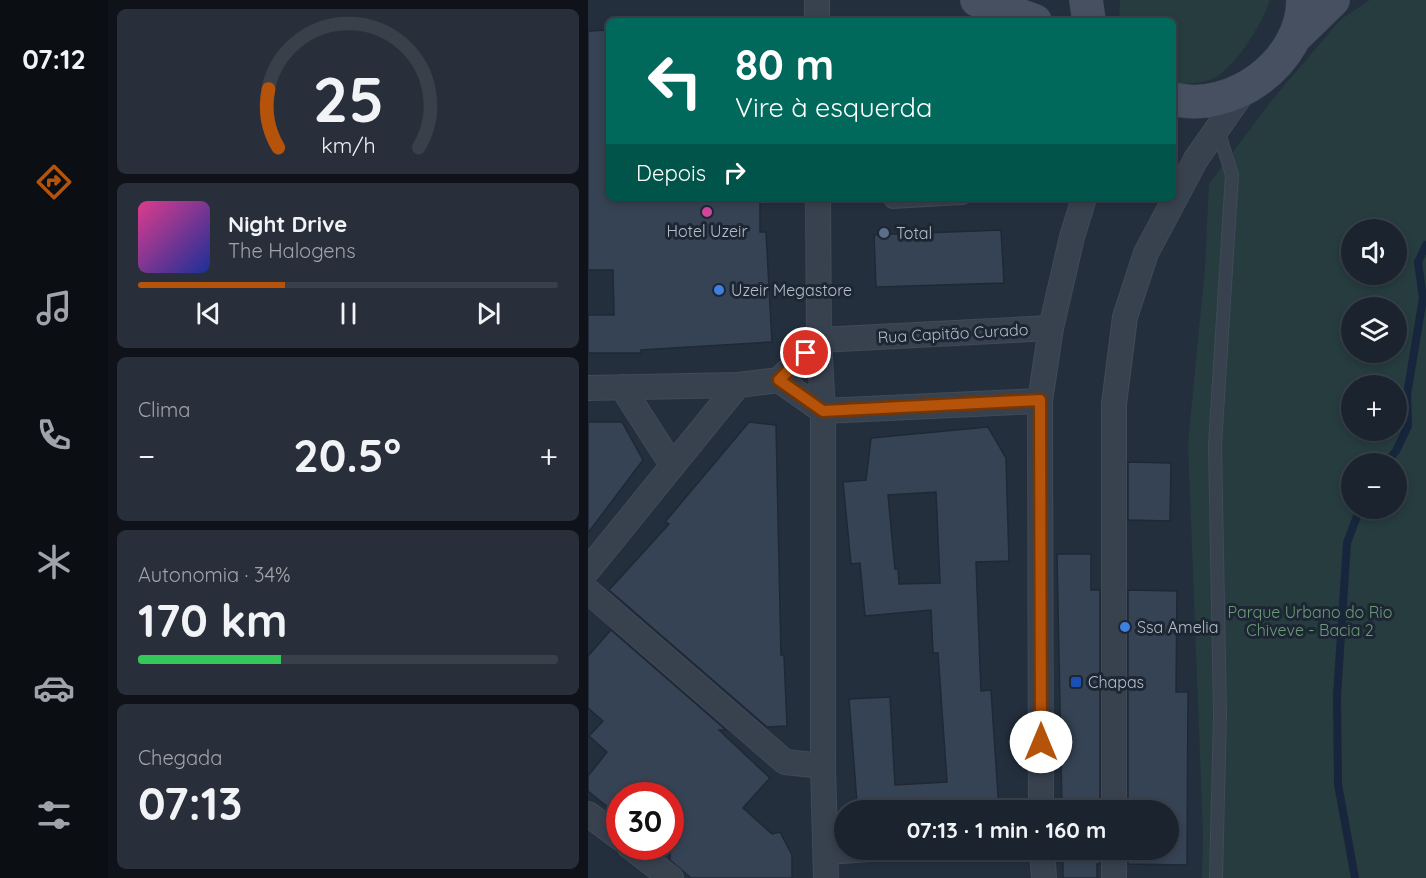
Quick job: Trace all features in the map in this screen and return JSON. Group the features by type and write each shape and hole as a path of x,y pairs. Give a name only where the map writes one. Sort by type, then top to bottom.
{"street":[{"path":"817,0 817,18"},
{"path":"977,0 1027,18"},
{"path":"1086,0 1089,18"},
{"path":"1294,38 1303,7 1302,0"},
{"path":"1176,100 1215,100 1245,89 1274,68 1294,38 1333,0"},
{"path":"1176,197 1196,159 1245,89"},
{"path":"818,201 819,340 823,411 823,766 826,878"},
{"name":"Rua Capitão Curado","path":"819,340 1051,328 1072,237 1083,201"},
{"path":"1114,800 1114,404 1125,316 1146,253 1174,201"},
{"path":"1041,800 1040,400 1051,328"},
{"path":"588,387 738,385 779,380 819,340"},
{"path":"779,380 823,411 1040,400"},
{"path":"588,570 738,385"},
{"path":"622,387 672,465"},
{"path":"588,591 785,762 823,766"},
{"path":"588,814 606,828"},
{"path":"827,852 834,852"},
{"path":"647,860 670,878"},
{"path":"1043,860 1044,878"},
{"path":"1114,860 1114,878"}],"lane":[{"path":"1216,878 1220,714 1215,445 1232,175 1217,128"},
{"path":"891,201 910,201"}],"green space":[{"path":"1120,0 1270,0 1246,46 1228,67 1210,80 1187,84 1176,83 1176,18 1119,18"},
{"name":"Parque Urbano do Rio Chiveve - Bacia 2","path":"1370,0 1426,0 1426,878 1202,878 1203,833 1188,443 1205,268 1209,184 1272,100 1340,20"}],"building":[{"path":"606,30 606,201 760,201 760,232 766,232 772,342 641,350 641,353 588,353 588,315 614,315 613,270 588,270 588,31"},
{"path":"1001,230 1004,283 876,287 874,235"},
{"path":"588,422 622,422 643,460 588,533"},
{"path":"749,422 776,425 781,655 784,655 787,726 767,727 609,590 669,524 665,522"},
{"path":"988,427 1006,458 1009,561 976,562 981,691 991,690 998,800 857,800 849,699 890,697 895,785 947,782 938,653 933,653 931,610 865,616 860,563 851,564 843,482 866,480 871,438","holes":["936,492 940,583 899,584 898,569 895,569 888,495"]},
{"path":"1128,462 1171,463 1170,521 1128,520"},
{"name":"Chapas","path":"1057,554 1091,554 1091,590 1100,590 1100,800 1062,800"},
{"path":"1128,590 1177,591 1176,692 1188,692 1187,865 1128,864 1128,860 1179,860 1179,800 1128,800"},
{"path":"611,630 726,730 719,730 770,778 743,808 772,834 780,832 792,855 792,878 691,878 670,860 684,860 684,782 606,782 606,806 588,791 588,776 607,752 589,736 603,721 588,708 588,656"},
{"path":"1063,860 1100,860 1100,864 1097,864 1097,878 1063,878"}],"waterway":[{"path":"1394,453 1408,426 1407,395 1423,298 1418,262 1426,245"},
{"path":"1355,878 1338,784 1337,696 1347,543 1356,519"}],"place":[{"name":"Hotel Uzeir","path":"707,212"},
{"name":"Total","path":"884,233"},
{"name":"Uzeir Megastore","path":"719,290"},
{"name":"Ssa Amelia","path":"1125,627"},
{"name":"Chapas","path":"1076,682"}],"route":[{"path":"806,353 779,380 823,411 1040,400 1041,742"}]}
